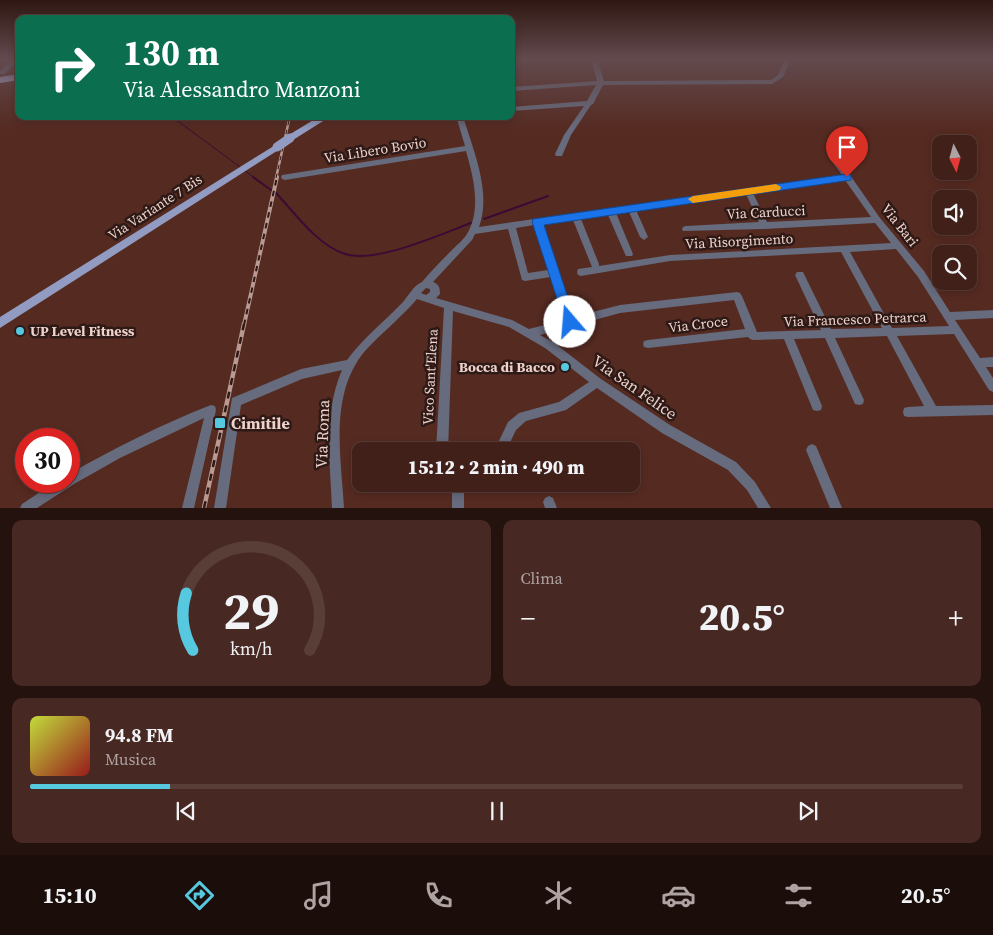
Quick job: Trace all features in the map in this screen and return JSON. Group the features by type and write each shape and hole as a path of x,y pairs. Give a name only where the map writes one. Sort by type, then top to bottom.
{"main road":[{"name":"Via Variante 7 Bis","path":"0,323 320,120"}],"street":[{"path":"515,89 601,83 651,83"},
{"path":"559,154 567,135 592,103 601,83"},
{"path":"515,109 592,103"},
{"path":"423,292 440,267 474,231 479,218 478,191 459,120"},
{"name":"Via Libero Bovio","path":"285,177 468,148"},
{"name":"Via Bari","path":"833,157 948,316 993,387"},
{"path":"474,231 847,177"},
{"path":"748,191 765,226"},
{"path":"630,208 644,237"},
{"path":"611,211 629,254"},
{"path":"576,216 595,264"},
{"name":"Via Carducci","path":"686,229 878,220"},
{"path":"537,222 570,322"},
{"path":"511,226 526,277 554,273"},
{"name":"Via Risorgimento","path":"581,272 670,258 899,246"},
{"path":"844,249 932,410"},
{"path":"440,267 436,289 447,304"},
{"path":"800,275 859,400"},
{"path":"423,292 436,289"},
{"name":"Via Roma","path":"338,508 336,436 339,398 343,379 350,364 360,350 406,303 423,292"},
{"name":"Via San Felice","path":"423,292 447,304 512,324 549,344 597,382 666,429 732,466 751,486 765,508"},
{"path":"530,333 620,309 737,296 753,334"},
{"name":"Vico Sant'Elena","path":"442,442 447,304"},
{"path":"948,316 993,314"},
{"name":"Via Francesco Petrarca","path":"753,334 787,335 956,330"},
{"name":"Via Croce","path":"648,344 753,334"},
{"path":"787,335 817,406"},
{"path":"977,363 993,362"},
{"path":"220,508 236,402 301,374 350,364"},
{"path":"504,442 512,426 523,417 562,406 597,382"},
{"path":"26,508 108,460 170,427 211,410 188,508"},
{"path":"908,412 993,410"},
{"path":"812,450 836,508"},
{"path":"458,492 458,508"}],"waterway":[{"path":"176,120 240,167"},
{"path":"245,171 255,178"},
{"path":"253,177 271,190"},
{"path":"276,193 316,236 335,250 345,254 358,256 374,255 391,251 471,223"},
{"path":"484,219 548,196"}],"railway":[{"path":"276,178 289,120"},
{"path":"244,325 277,177"},
{"path":"204,508 244,324"}],"slow traffic":[{"path":"693,199 776,187"}],"place":[{"name":"UP Level Fitness","path":"20,331"},
{"name":"Bocca di Bacco","path":"565,367"},
{"name":"Cimitile","path":"220,423"}],"route":[{"path":"570,322 537,222 847,177"}]}
